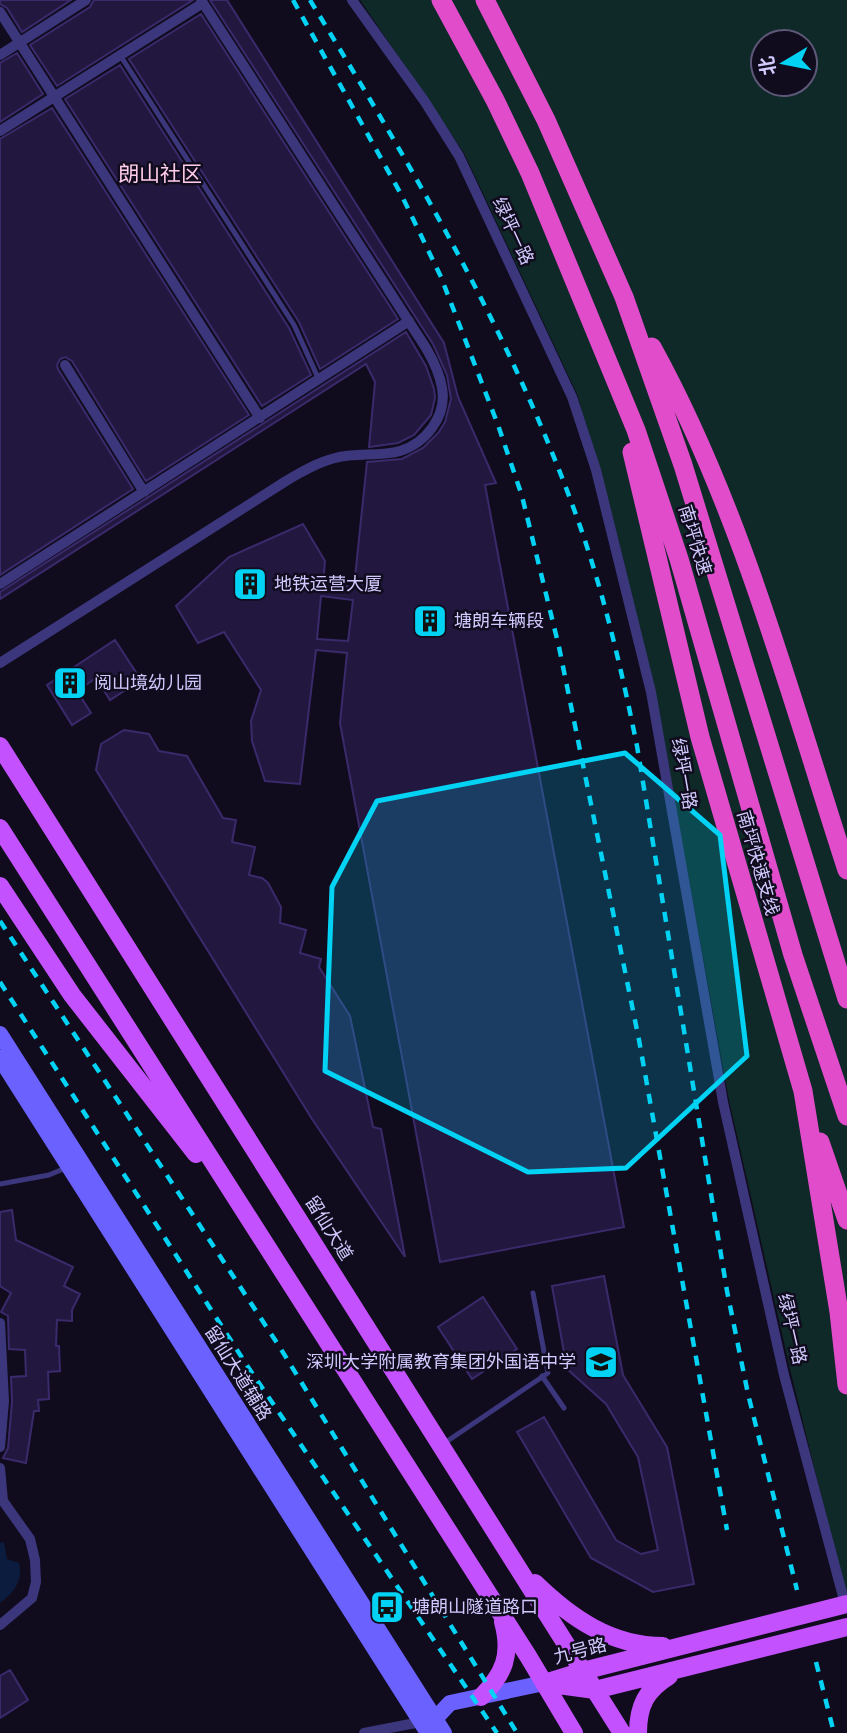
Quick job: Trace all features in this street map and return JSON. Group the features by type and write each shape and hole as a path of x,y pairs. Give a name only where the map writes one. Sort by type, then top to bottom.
{"highway":[{"name":"南坪快速","path":"441,0 495,100 530,173 659,494 793,955 847,1116"},
{"name":"南坪快速","path":"485,0 546,120 624,297 683,465 847,999"},
{"path":"624,297 673,386 728,514 847,870"},
{"name":"南坪快速支线","path":"606,357 628,435 699,737 803,1091 839,1312 847,1385"},
{"path":"803,1091 847,1220"}],"main road":[{"name":"留仙大道","path":"0,746 622,1733"},
{"path":"0,828 500,1612 574,1733"},
{"path":"0,886 101,1035 260,1237"},
{"name":"留仙大道辅路","path":"0,1034 75,1164 432,1727"},
{"name":"留仙大道辅路","path":"0,1058 75,1164"},
{"path":"506,1549 557,1604 581,1622 609,1637 636,1644 691,1644"},
{"name":"九号路","path":"544,1683 846,1604"},
{"path":"481,1697 496,1682 508,1651 500,1612"},
{"name":"九号路","path":"544,1683 595,1690 847,1627"},
{"path":"638,1733 638,1717 643,1700 651,1688 694,1665"},
{"path":"432,1727 450,1703 544,1683"}],"street":[{"path":"0,55 86,0"},
{"name":"绿坪一路","path":"352,0 425,102 459,156 572,397 596,470 651,692 726,1115 784,1375 846,1604"},
{"path":"0,131 202,1 426,348 443,389 440,414 426,436 414,445 398,451 351,454 318,464 262,496 0,663"},
{"path":"0,12 260,418"},
{"path":"0,584 409,321"},
{"path":"65,365 144,492"},
{"path":"0,1323 4,1401 0,1447"},
{"path":"0,1468 3,1501 30,1539 36,1582 32,1598 0,1625"},
{"path":"364,1733 432,1727"}],"lane":[{"path":"120,55 294,325 319,380"},
{"path":"0,1184 49,1175 75,1164"},
{"path":"441,1446 548,1373 533,1293"},
{"path":"542,1376 564,1408"}],"highlighted area":[{"path":"625,753 720,835 747,1056 626,1168 528,1172 325,1071 332,887 377,801"}],"green space":[{"path":"360,0 847,0 847,1602 791,1373 729,1100 655,693 577,394 464,153"}],"water":[{"path":"4,1542 7,1559 19,1563 20,1576 13,1591 0,1603 0,1543"}],"building":[{"path":"0,0 71,0 22,32 7,8 0,4"},
{"path":"94,0 193,0 57,86 30,45 90,7"},
{"path":"210,0 227,0 444,343 458,397 496,483 485,485 624,1227 440,1262 340,723 347,653 316,650 300,784 265,781 252,741 251,721 261,690 224,632 198,643 176,606 229,557 303,524 325,561 323,584 354,587 367,462 402,459 423,448 445,422 451,399 447,375 433,344","holes":["321,596 353,600 348,641 317,639"]},
{"path":"201,14 398,319 320,369 299,322 129,59"},
{"path":"17,53 43,94 0,122 0,63"},
{"path":"120,65 289,328 311,375 262,406 65,99"},
{"path":"52,108 249,415 146,481 72,361 65,357 60,359 58,369 133,489 0,575 0,139"},
{"path":"406,332 426,366 435,398 431,415 414,435 398,443 369,447 375,382 366,364 0,599 0,592"},
{"name":"阅山境幼儿园","path":"115,640 141,680 110,700 96,678 77,691 91,713 72,725 47,685"},
{"path":"124,730 149,734 159,751 187,756 223,818 236,820 232,842 255,847 249,875 262,878 268,883 281,907 280,923 306,930 300,953 321,959 319,967 350,1016 373,1127 381,1129 405,1257 312,1119 96,770 101,744"},
{"path":"12,1210 16,1240 73,1267 64,1286 80,1294 72,1310 72,1321 57,1320 56,1346 59,1346 60,1371 48,1372 49,1399 38,1400 39,1411 34,1411 26,1463 3,1458 8,1448 11,1377 26,1376 25,1350 9,1349 8,1316 1,1312 11,1293 0,1286 0,1212"},
{"path":"604,1276 623,1375 667,1447 694,1584 653,1592 591,1558 517,1432 544,1417 616,1540 641,1554 658,1550 638,1457 606,1404 567,1369 552,1286"},
{"path":"483,1297 517,1349 472,1379 438,1327"},
{"path":"10,1670 28,1700 0,1718 0,1676"}],"railway":[{"path":"293,0 402,196 441,277 498,425 522,496 559,647 639,1040 727,1530"},
{"path":"310,0 423,191 493,321 553,456 589,553 612,635 637,746 727,1291 748,1394 797,1590"},
{"path":"0,921 279,1346 517,1733"},
{"path":"0,982 248,1367 497,1733"},
{"path":"816,1662 834,1733"}],"place":[{"name":"地铁运营大厦","path":"250,584"},
{"name":"塘朗车辆段","path":"430,621"},
{"name":"阅山境幼儿园","path":"70,683"},
{"name":"深圳大学附属教育集团外国语中学","path":"601,1362"},
{"name":"塘朗山隧道路口","path":"387,1607"}],"district":[{"name":"朗山社区","path":"160,174"}]}
